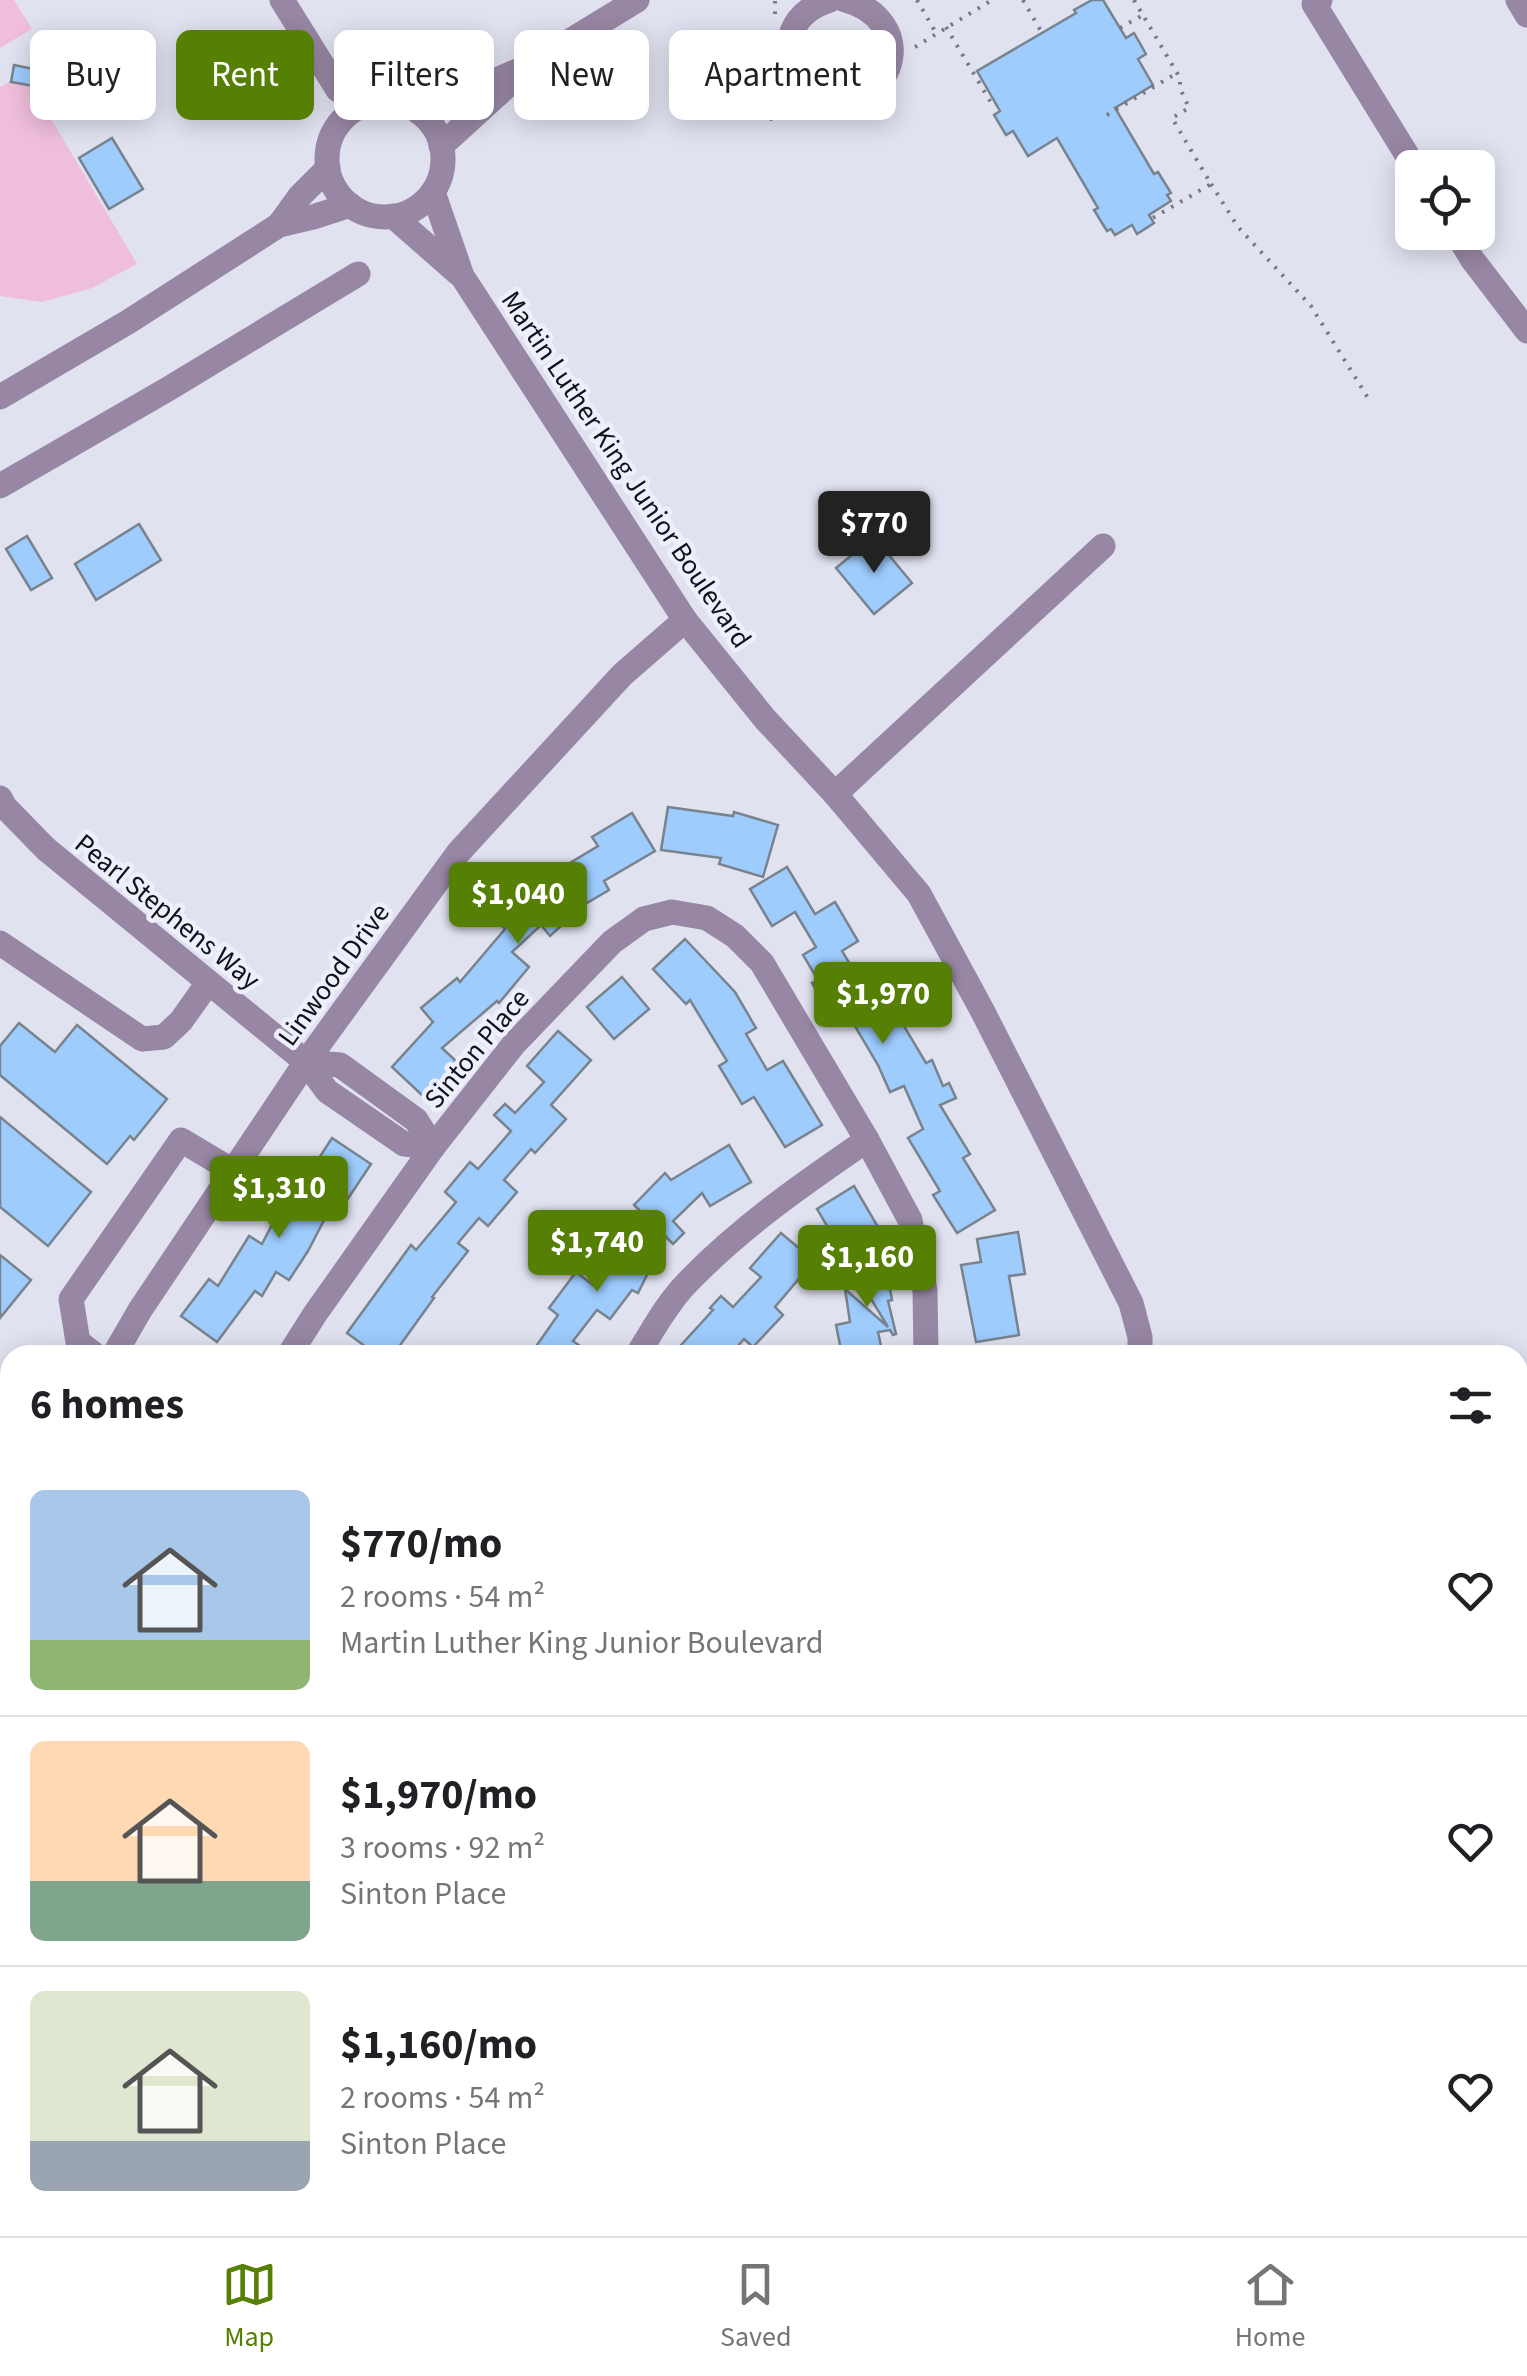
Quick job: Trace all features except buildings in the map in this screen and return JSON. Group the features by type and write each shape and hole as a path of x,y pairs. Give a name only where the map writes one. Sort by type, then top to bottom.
{"street":[{"path":"282,0 334,84"},
{"path":"588,30 638,0"},
{"path":"830,0 785,14 787,51 795,78 811,95 833,102 856,100 875,88 888,69 891,46 884,25 864,5 845,0"},
{"path":"1518,0 1527,15"},
{"path":"1317,2 1405,150"},
{"path":"442,146 514,80"},
{"path":"342,120 332,134 328,151 332,182 350,205 378,216 393,216 422,204 440,178 442,146 427,120"},
{"path":"0,397 128,322 279,224 328,168"},
{"name":"Martin Luther King Junior Boulevard","path":"433,192 462,276 685,620 765,719 836,794 919,894 1131,1303 1140,1345"},
{"path":"279,224 350,205"},
{"name":"Martin Luther King Junior Boulevard","path":"393,216 462,276"},
{"path":"1467,250 1527,331"},
{"path":"0,486 358,274"},
{"path":"836,794 1103,546"},
{"name":"Linwood Drive","path":"120,1345 306,1062 458,853 622,675 685,620"},
{"name":"Pearl Stephens Way","path":"0,798 46,850 306,1062 327,1091 404,1144 433,1147"},
{"name":"Sinton Place","path":"295,1345 433,1147 514,1044 612,942 644,919 672,912 707,918 735,936 762,964 867,1140 910,1220 925,1290 926,1345"},
{"path":"0,943 142,1039 164,1037 181,1021 208,982"},
{"path":"82,1345 71,1299 181,1140 234,1170"},
{"path":"644,1345 683,1287 739,1234 791,1192 867,1140"}],"path":[{"path":"776,0 785,14"},
{"path":"917,0 936,33"},
{"path":"910,60 916,46 992,0"},
{"path":"1023,0 1042,33"},
{"path":"1134,0 1180,78 1180,88 1190,108 1172,118 1238,227 1311,306 1368,398"},
{"path":"1120,28 1143,15"},
{"path":"946,27 993,106 996,104"},
{"path":"1107,115 1177,73"},
{"path":"1152,219 1211,184"}],"shaded area":[{"path":"0,0 14,0 32,29 0,48"},
{"path":"24,73 30,83 30,120 52,120 137,264 92,288 42,302 0,296 0,87"}]}
